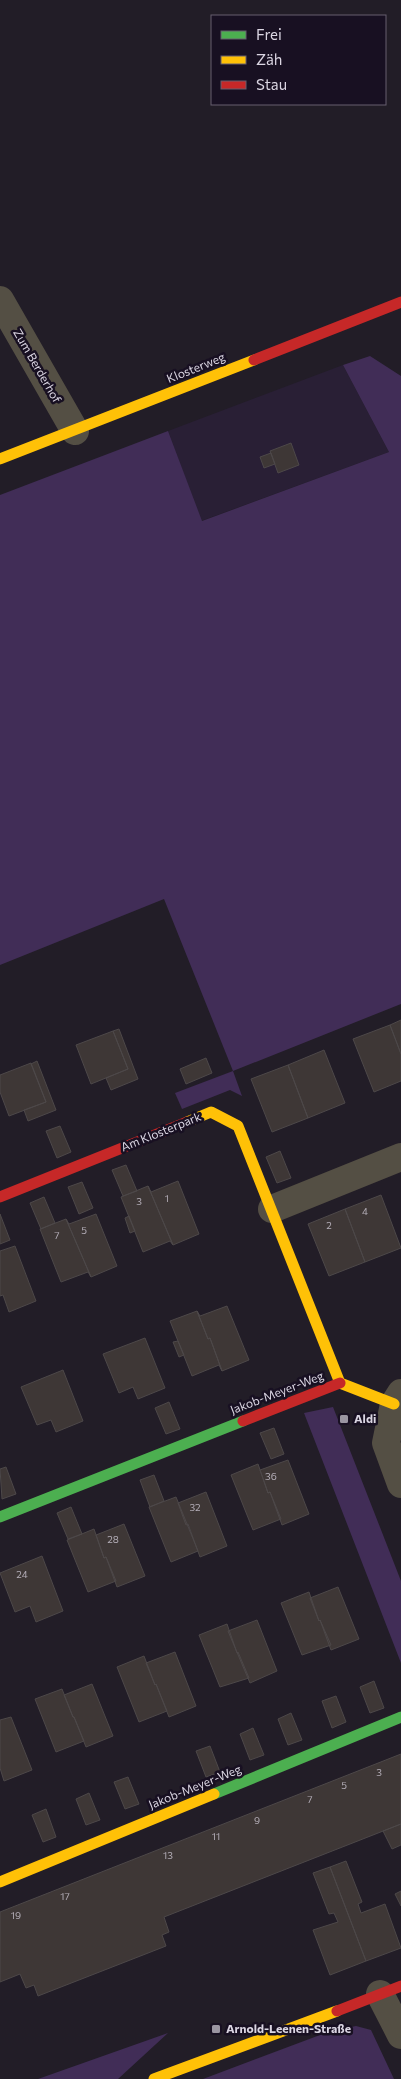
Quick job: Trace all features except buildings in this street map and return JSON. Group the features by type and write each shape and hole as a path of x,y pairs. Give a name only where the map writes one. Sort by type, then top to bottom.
{"street":[{"name":"Zum Berderhof","path":"0,300 75,431"},
{"name":"Klosterweg","path":"0,459 401,302"},
{"name":"Am Klosterpark","path":"0,1197 211,1112 238,1126 340,1383"},
{"path":"272,1209 401,1157"},
{"path":"340,1383 397,1398 386,1443 401,1484"},
{"name":"Jakob-Meyer-Weg","path":"0,1517 340,1383"},
{"name":"Jakob-Meyer-Weg","path":"0,1882 401,1717"},
{"path":"154,2079 391,1990 401,2035"}],"shaded area":[{"path":"370,356 401,376 401,1004 233,1071 164,899 0,965 0,495 168,431 202,521 389,452 343,365"},
{"path":"343,365 389,452 201,521 168,431"},
{"path":"233,1071 242,1096 230,1090 182,1109 175,1093"},
{"path":"333,1407 401,1581 401,1663 304,1413"},
{"path":"356,2026 371,2030 394,2079 203,2079 328,2032"},
{"path":"168,2033 118,2079 38,2079"}],"traffic: fast":[{"path":"0,1517 243,1421"},
{"path":"214,1794 401,1717"}],"traffic: slow":[{"path":"0,459 254,360"},
{"path":"187,1122 211,1112 238,1126 340,1383 394,1404"},
{"path":"0,1882 214,1794"},
{"path":"154,2079 337,2011"}],"traffic: jam":[{"path":"254,360 401,302"},
{"path":"0,1197 187,1122"},
{"path":"243,1421 340,1383"},
{"path":"337,2011 401,1986"}],"place":[{"name":"Aldi","path":"344,1419"},
{"name":"Arnold-Leenen-Straße","path":"216,2029"}]}
